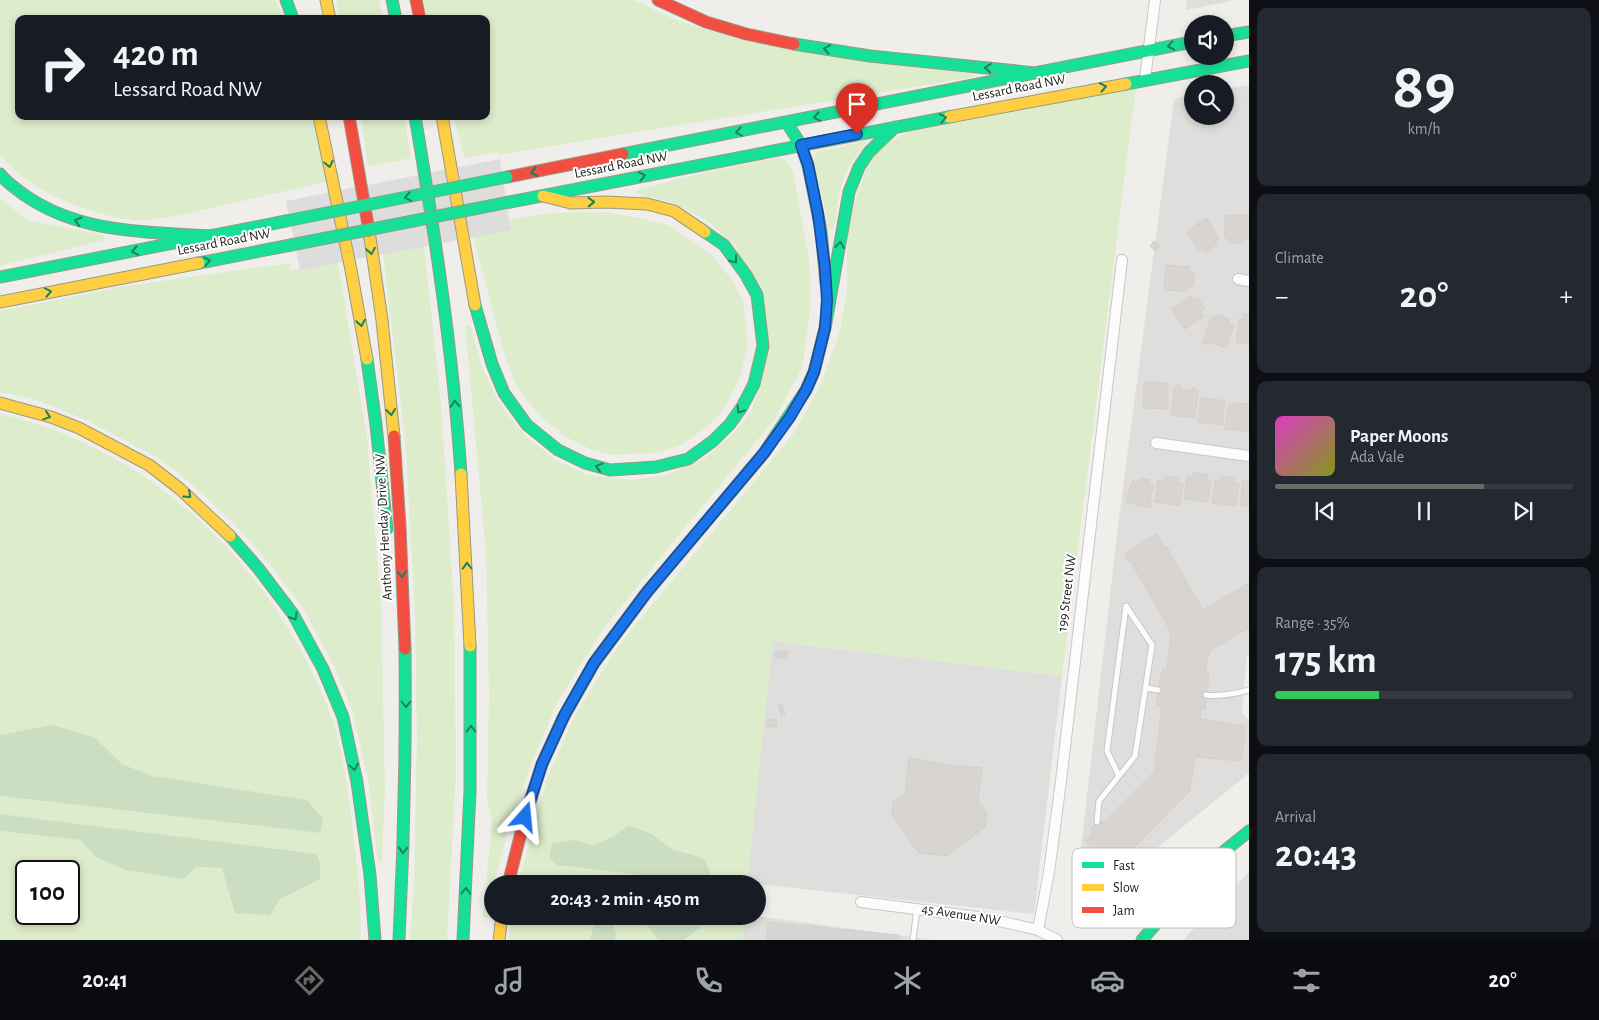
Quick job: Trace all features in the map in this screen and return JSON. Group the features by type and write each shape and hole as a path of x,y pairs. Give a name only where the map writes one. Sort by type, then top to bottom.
{"main road":[{"path":"286,0 292,15"},
{"path":"326,0 329,15"},
{"path":"392,0 395,15"},
{"path":"416,0 419,15"},
{"path":"658,0 704,21 797,45 901,60 1036,72"},
{"path":"1234,34 1249,32"},
{"name":"Lessard Road NW","path":"0,277 1184,44"},
{"name":"Lessard Road NW","path":"0,302 895,126 1249,61"},
{"path":"320,120 342,219 364,339 375,411 388,538"},
{"name":"Anthony Henday Drive NW","path":"350,120 373,263 386,359 397,482 406,685 405,801 399,940"},
{"path":"416,120 438,254 453,375 466,544 471,741 463,940"},
{"path":"443,120 475,306 492,364 504,393 527,424 558,450 585,463 610,470 629,470 656,467 688,459 713,441 730,424 742,407 754,384 763,346 757,296 746,275 724,245 674,211 647,204 571,203 543,196"},
{"path":"787,123 801,145 808,165 821,230 827,300 825,328"},
{"path":"510,875 525,817 542,764 565,714 594,663 647,592 764,453 790,417 806,390 814,372 825,328 835,280 843,218 849,192 858,167 895,126"},
{"path":"0,174 29,201 60,216 90,225 119,230 213,236"},
{"path":"0,403 79,428 149,465 180,489 226,531 294,614 323,669 343,717 357,782 370,875 374,940"},
{"path":"390,566 406,685"},
{"path":"1228,848 1249,831"},
{"path":"499,940 501,925"},
{"path":"1142,940 1152,928"}],"street":[{"path":"1146,79 1155,0"},
{"name":"199 Street NW","path":"1038,930 1049,872 1060,790 1122,260"},
{"path":"1156,443 1249,456"},
{"name":"45 Avenue NW","path":"861,902 986,918 1038,930 1057,940"}],"lane":[{"path":"1097,822 1096,816 1099,801 1119,776 1135,756 1152,646 1126,606 1107,751 1119,776"},
{"path":"1146,688 1158,690"},
{"path":"1206,695 1216,697 1249,690"},
{"path":"913,940 917,908"}],"shaded area":[{"path":"1187,0 1236,0 1186,10"},
{"path":"1249,85 1249,655 1247,654 1242,712 1249,721 1249,773 1157,848 1081,848 1118,526 1174,99 1184,97 1184,125 1234,125 1234,88"},
{"path":"772,641 1062,676 1034,914 766,885 766,875 748,875"},
{"path":"780,697 879,707 861,874 762,863"},
{"path":"1249,872 1249,940 1183,940 1195,928 1236,928 1236,885"},
{"path":"766,917 934,940 742,940 743,925 766,925"}],"green space":[{"path":"0,0 275,0 282,15 15,15 15,120 314,120 329,181 176,216 130,220 93,211 42,190 19,174 0,154"},
{"path":"336,0 379,0 382,15 339,15"},
{"path":"423,0 634,0 678,21 747,42 974,74 975,77 498,155 497,152 465,158 454,120 490,120 490,15 427,15"},
{"path":"1136,87 1062,676 773,641 748,875 520,875 547,779 576,713 620,644 794,433 820,386 840,331 847,290 847,222 871,156 892,140 909,132","holes":["652,834 671,849 693,855 549,857 573,840 593,845 614,836"]},
{"path":"362,120 405,120 411,158 368,167"},
{"path":"867,141 845,175 838,198 835,222 832,229 829,229 814,159 817,152"},
{"path":"777,158 787,162 793,172 809,259 811,306 802,368 774,420 603,629 559,699 512,815 496,875 487,875 492,819 487,801 489,696 486,552 465,325 471,326 481,364 493,391 506,413 528,438 556,460 587,475 633,480 666,475 705,458 734,433 751,411 763,378 769,342 736,247 708,221 670,202 637,194 636,191 697,174"},
{"path":"0,198 27,220 104,235 105,240 0,266"},
{"path":"604,212 668,225 713,256 734,283 743,300 748,345 740,378 729,400 719,415 703,430 681,445 654,453 612,455 590,449 566,437 538,414 517,386 506,360 473,236 511,227 510,219 549,213"},
{"path":"424,245 441,404 454,605 456,772 447,940 410,940 414,884 417,740 415,616 406,449 383,254"},
{"path":"338,262 367,438 381,602 385,790 382,862 378,862 368,780 353,713 333,664 303,608 267,561 234,523 187,480 155,456 84,419 37,400 0,392 0,311 126,286 290,263 291,270"},
{"path":"0,414 56,431 109,455 159,487 204,524 244,567 279,615 309,665 332,719 338,741 347,786 356,858 361,940 0,940 0,831 80,840 96,857 125,870 183,879 197,867 222,868 270,915 280,899 320,878 320,863 317,854 0,814 0,796 320,833 307,800 152,776 122,764 94,737 52,725 0,735"},
{"path":"52,725 94,737 122,764 152,776 307,800 323,819 320,833 0,796 0,735"},
{"path":"0,814 317,854 320,863 320,879 280,899 270,915 235,913 222,868 197,867 183,879 125,870 96,857 80,840 0,831"},
{"path":"628,825 652,834 671,849 705,860 711,875 640,875 557,865 549,857 552,843 573,840 593,845 614,836"},
{"path":"510,925 646,925 657,939 660,940 615,940 616,934 593,927 590,940 508,940"},
{"path":"595,925 613,925 616,934 615,940 590,940"},
{"path":"646,925 703,925 684,940 657,939"},
{"path":"703,925 743,925 742,940 684,940"}],"pier":[{"path":"500,159 511,230 300,270 286,201"}],"building":[{"path":"1225,215 1249,215 1249,239 1244,239 1244,243 1229,243 1229,238 1225,238"},
{"path":"1206,218 1219,238 1215,241 1217,244 1205,252 1203,248 1199,251 1186,232"},
{"path":"1154,241 1160,246 1156,251 1150,246"},
{"path":"1166,265 1189,267 1189,272 1194,272 1193,286 1188,286 1188,291 1164,290"},
{"path":"1191,296 1193,300 1197,297 1205,309 1201,312 1204,316 1185,329 1171,309"},
{"path":"1244,314 1249,315 1249,344 1236,342 1239,319 1244,319"},
{"path":"1216,315 1230,319 1228,324 1234,325 1226,348 1210,342 1209,345 1202,343 1211,317 1215,319"},
{"path":"1144,383 1168,383 1168,409 1143,408"},
{"path":"1179,385 1183,390 1189,391 1194,387 1198,392 1195,418 1171,415 1174,389"},
{"path":"1201,397 1225,401 1222,425 1198,422"},
{"path":"1235,403 1247,404 1249,406 1249,432 1225,429 1229,404 1235,405"},
{"path":"1193,473 1207,474 1207,479 1211,480 1208,502 1184,499 1187,477 1193,477"},
{"path":"1165,476 1179,478 1178,483 1183,483 1180,505 1155,502 1158,480 1164,481"},
{"path":"1220,476 1235,478 1234,483 1239,483 1236,506 1212,503 1215,480 1220,481"},
{"path":"1140,478 1150,480 1149,485 1154,486 1149,501 1152,502 1150,508 1126,502 1131,484 1133,481 1139,483"},
{"path":"1243,480 1249,481 1249,506 1240,505"},
{"path":"1156,534 1164,547 1166,546 1203,610 1249,583 1249,628 1209,651 1205,674 1209,674 1205,710 1201,709 1200,719 1246,726 1241,761 1195,757 1190,791 1134,848 1092,848 1085,841 1093,832 1090,829 1100,820 1103,823 1154,772 1162,706 1157,705 1158,690 1163,668 1167,669 1171,632 1130,560 1128,561 1124,554"},
{"path":"776,651 788,651 787,658 775,657"},
{"path":"782,704 785,714 781,716 778,705"},
{"path":"767,719 777,720 776,727 766,726"},
{"path":"909,758 982,768 978,801 987,813 985,827 947,856 919,853 892,816 893,802 905,793"},
{"path":"768,922 899,935 899,940 766,940"}],"traffic: fast":[{"path":"286,0 292,15"},
{"path":"392,0 395,15"},
{"path":"1234,34 1249,32"},
{"path":"794,44 870,56 1036,73"},
{"path":"623,154 1184,44"},
{"path":"1126,84 1249,61"},
{"path":"510,202 949,117"},
{"path":"416,120 442,294 458,429 461,474"},
{"path":"787,123 801,145 808,165 821,230 826,284"},
{"path":"563,718 594,663 647,592 764,453 806,390 814,372 825,328 849,192 859,167 869,152 895,127"},
{"path":"0,174 23,194 45,207 67,217 91,224 139,232 213,236"},
{"path":"286,221 507,177"},
{"path":"291,245 510,202"},
{"path":"0,277 286,221"},
{"path":"475,305 492,364 504,393 527,425 558,450 585,463 610,470 656,467 688,459 713,441 730,424 742,407 754,384 763,346 757,295 746,275 724,245 705,232"},
{"path":"199,263 291,245"},
{"path":"367,359 387,529"},
{"path":"230,536 258,568 293,614 323,669 343,717 357,782 370,875 375,940"},
{"path":"463,940 470,791 470,646"},
{"path":"399,940 404,794 405,649"},
{"path":"1228,848 1249,831"},
{"path":"1142,940 1152,928"}],"traffic: slow":[{"path":"326,0 329,15"},
{"path":"949,117 1126,84"},
{"path":"320,120 351,270 367,359"},
{"path":"443,120 475,305"},
{"path":"543,196 571,203 647,204 674,211 705,232"},
{"path":"369,231 382,320 394,436"},
{"path":"0,302 199,263"},
{"path":"0,403 51,417 79,428 149,465 180,489 230,536"},
{"path":"461,474 470,646"},
{"path":"499,940 501,925"}],"traffic: jam":[{"path":"416,0 419,15"},
{"path":"658,0 706,22 746,34 794,44"},
{"path":"350,120 369,231"},
{"path":"507,177 623,154"},
{"path":"394,436 405,649"},
{"path":"510,875 525,817 542,764 563,718"}],"route":[{"path":"525,817 542,764 565,714 594,663 647,592 764,453 790,417 806,390 814,372 825,328 827,300 821,230 808,165 801,145 857,134"}]}
